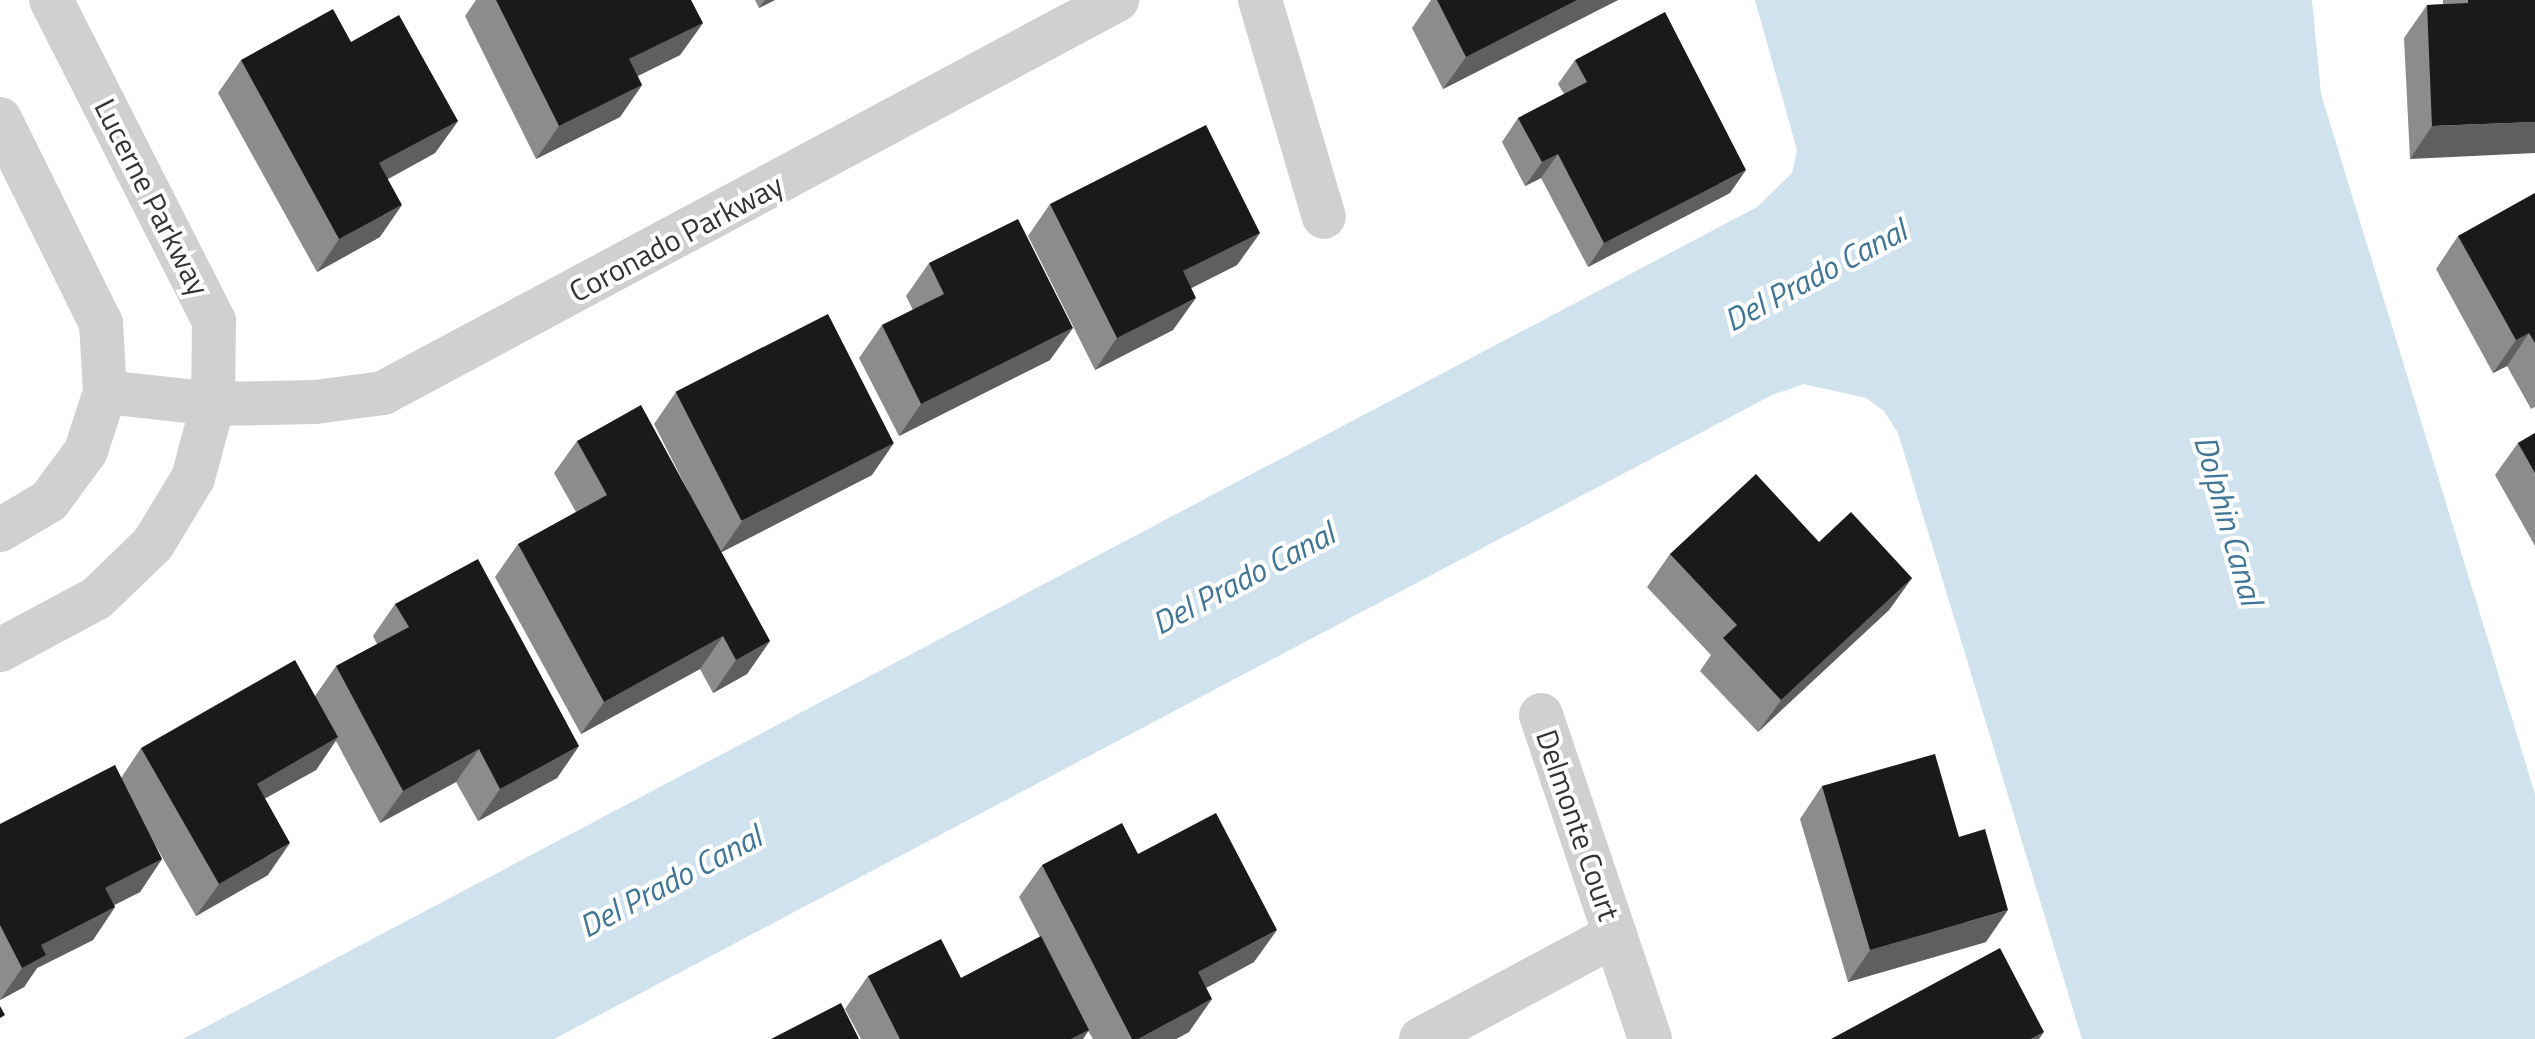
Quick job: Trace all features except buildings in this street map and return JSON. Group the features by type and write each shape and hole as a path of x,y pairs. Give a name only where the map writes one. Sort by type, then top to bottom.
{"street":[{"name":"Lucerne Parkway","path":"51,0 214,321 213,404"},
{"name":"Coronado Parkway","path":"105,392 213,404 315,402 383,393 1117,0"},
{"path":"1260,0 1324,217"},
{"path":"0,119 101,323 105,392 86,451 49,501 0,530"},
{"path":"0,650 97,598 153,544 193,478 213,404"},
{"name":"Delmonte Court","path":"1541,715 1650,1039"},
{"name":"Delmonte Court","path":"1421,1039 1615,935"}],"water":[{"path":"1755,0 2312,0 2321,94 2535,794 2535,1039 2082,1039 1898,433 1884,411 1866,398 1804,384 1772,395 554,1039 183,1039 1757,207 1792,173 1797,150"}],"water label":[{"name":"Del Prado Canal","path":"1815,275"},
{"name":"Dolphin Canal","path":"2229,520"},
{"name":"Del Prado Canal","path":"1243,578"},
{"name":"Del Prado Canal","path":"670,881"}]}
